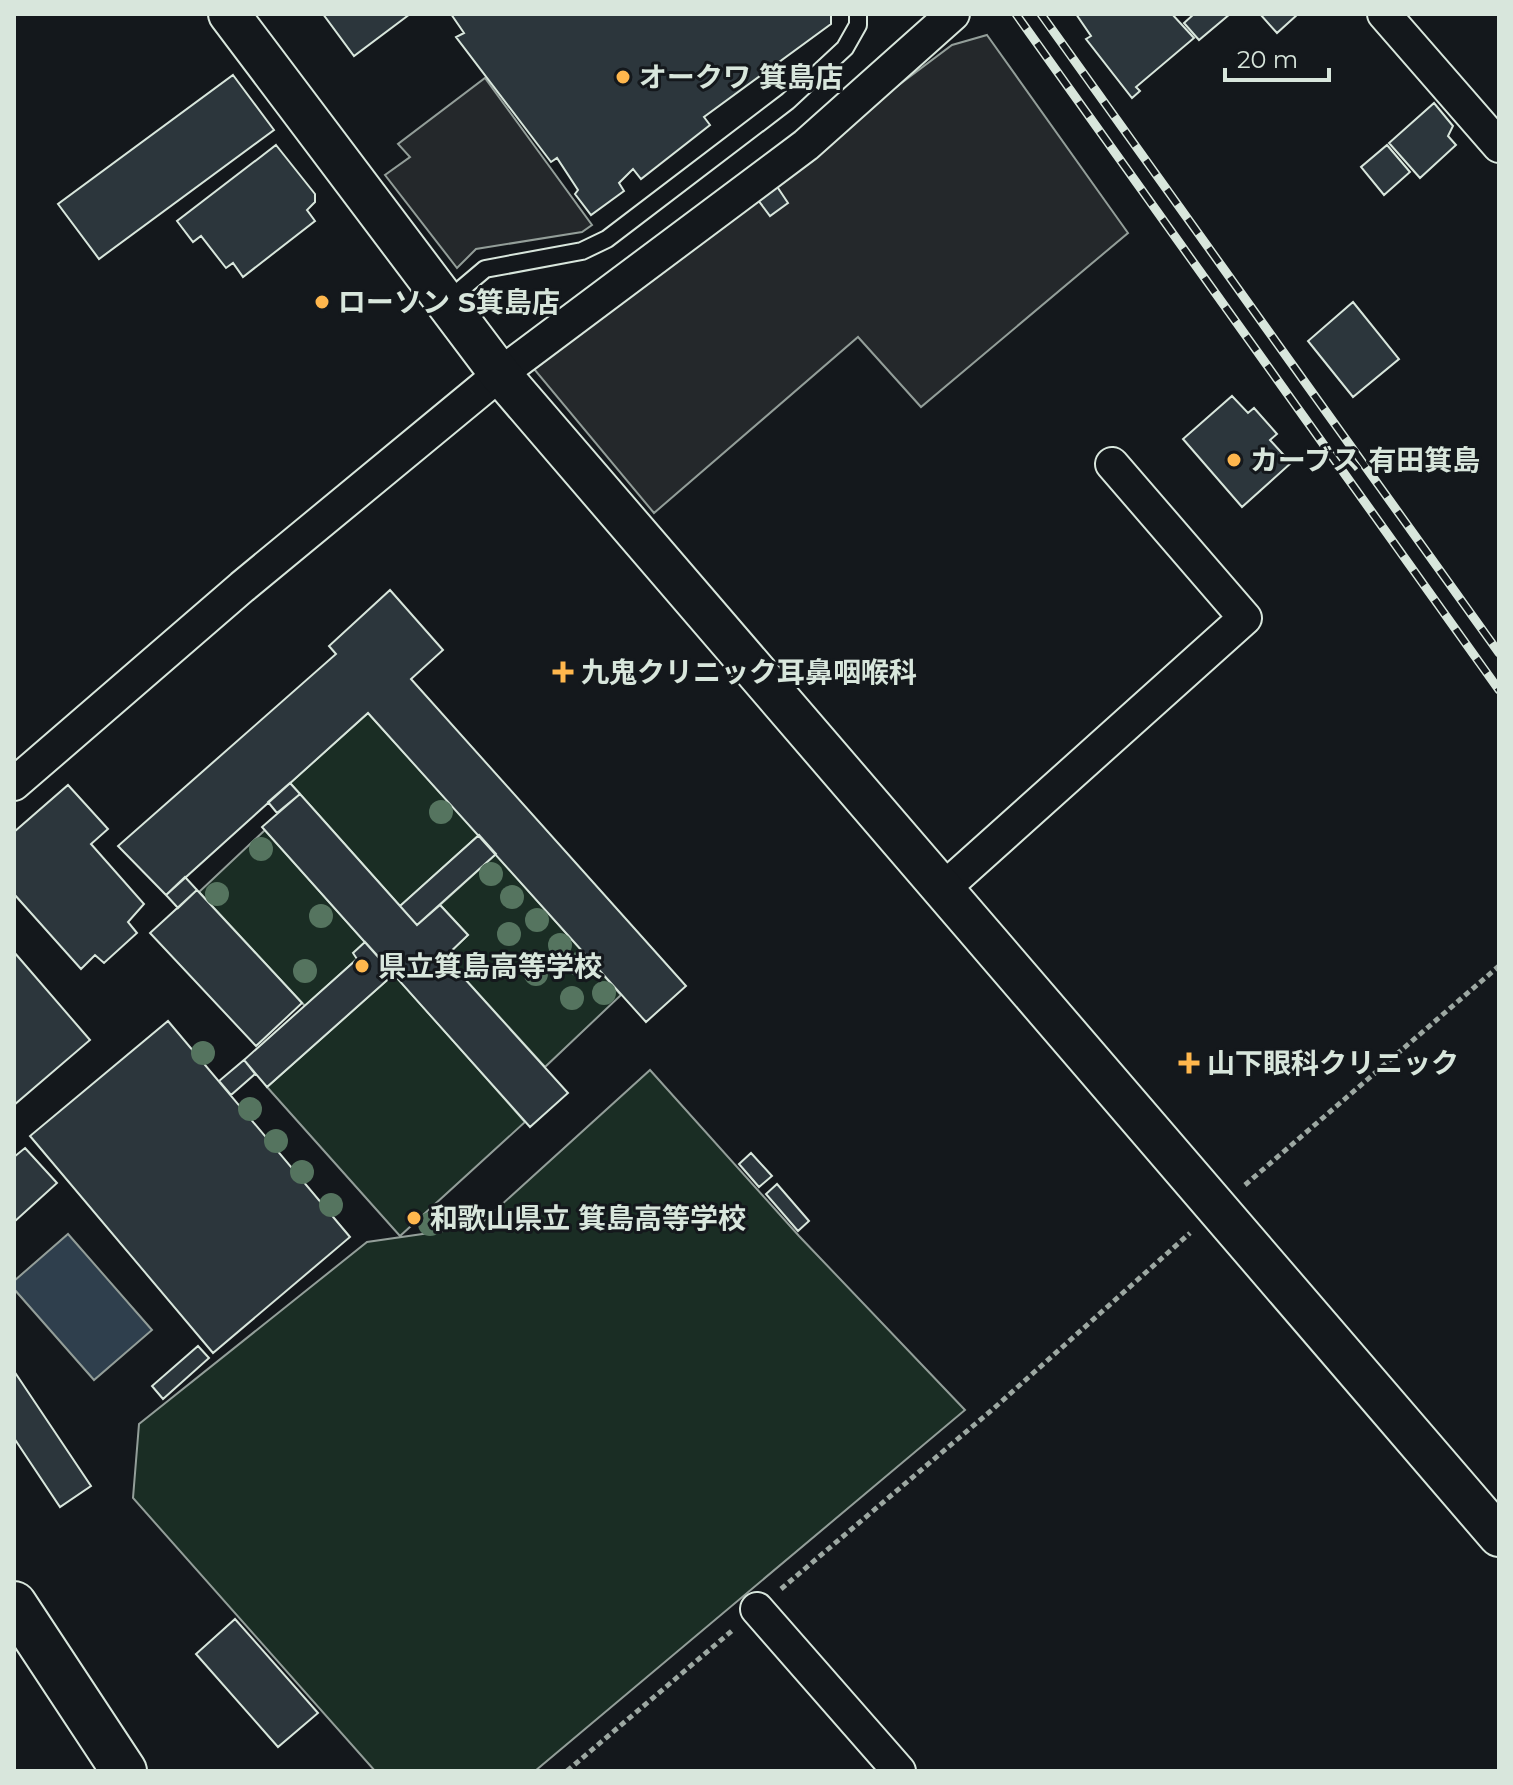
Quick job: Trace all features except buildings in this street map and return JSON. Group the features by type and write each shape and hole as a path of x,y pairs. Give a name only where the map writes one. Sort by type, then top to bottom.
{"highway":[{"path":"14,1604 124,1771"}],"street":[{"path":"229,14 500,374 1499,1536"},
{"path":"14,784 242,587 500,374 806,145 953,14"},
{"path":"1393,17 1499,146"},
{"path":"943,889 1245,618 1112,464"},
{"path":"757,1609 899,1771"}],"lane":[{"path":"446,302 485,269 582,251 607,239 788,101 845,48 858,25 858,14"}],"path":[{"path":"567,1771 993,1409 1499,966"}],"green space":[{"path":"368,713 479,835 400,906 290,783"},
{"path":"265,830 365,942 357,959 305,1006 199,892"},
{"path":"496,854 621,995 545,1067 445,957 468,935 440,905"},
{"path":"394,974 525,1122 400,1236 267,1087"},
{"path":"650,1070 799,1236 965,1410 535,1771 375,1771 133,1498 139,1424 367,1242 478,1226"}],"shaded area":[{"path":"987,35 1128,233 921,407 858,337 654,513 529,363 952,45"},
{"path":"485,78 592,225 582,232 476,249 457,268 385,175 410,157 398,144"}],"water":[{"path":"68,1234 152,1330 94,1380 14,1289 14,1281"}],"railway":[{"path":"1016,14 1499,690"},
{"path":"1041,14 1499,653"}],"place":[{"name":"オークワ 箕島店","path":"623,77"},
{"name":"ローソン S箕島店","path":"322,302"},
{"name":"カーブス 有田箕島","path":"1234,460"},
{"name":"九鬼クリニック耳鼻咽喉科","path":"563,672"},
{"name":"県立箕島高等学校","path":"362,966"},
{"name":"山下眼科クリニック","path":"1189,1063"},
{"name":"和歌山県立 箕島高等学校","path":"414,1218"}]}
